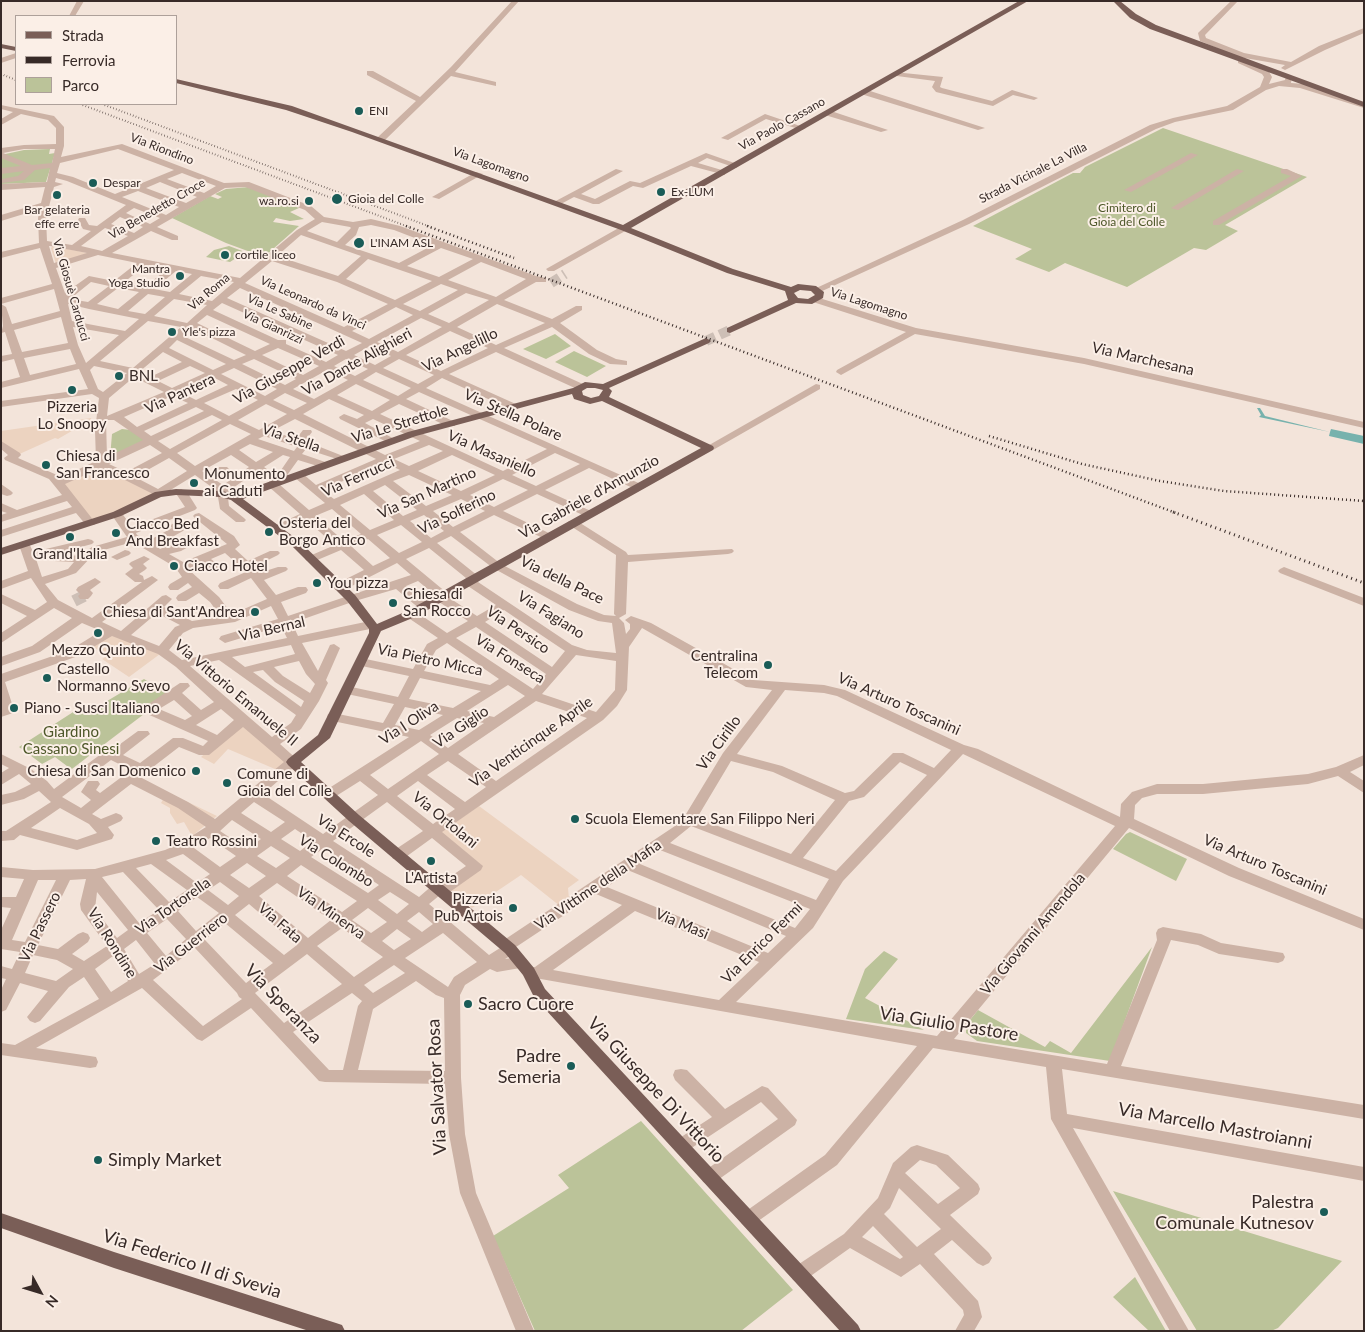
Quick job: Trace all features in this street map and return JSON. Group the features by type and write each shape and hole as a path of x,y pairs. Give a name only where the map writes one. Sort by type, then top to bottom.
{"main road":[{"name":"Via Paolo Cassano","path":"624,228 1025,1"},
{"path":"1116,1 1127,12 1153,27 1364,105"},
{"path":"1,46 15,49"},
{"name":"Via Lagomagno","path":"178,81 289,108 479,174 624,228 721,268 791,290 803,287 816,295"},
{"path":"791,290 790,297 795,300 808,302 816,295"},
{"path":"730,330 795,300"},
{"path":"579,388 577,395 581,399 590,401 706,342"},
{"name":"Via Le Strettole","path":"235,498 412,434 579,388 595,385 604,393"},
{"path":"604,393 709,448"},
{"name":"Via Gabriele d'Annunzio","path":"372,627 411,614 709,448"},
{"path":"1,552 27,551 90,523 117,514 159,494 222,492 235,498 311,559 351,598 376,634 323,738 293,762"},
{"name":"Via Giuseppe Di Vittorio","path":"293,762 354,818 441,889 529,969 539,993 852,1331"},
{"path":"1,1220 36,1234"},
{"path":"1,1228 36,1234"},
{"name":"Via Federico II di Svevia","path":"36,1234 336,1331"}],"street":[{"path":"73,15 81,1"},
{"path":"381,139 450,74 516,1"},
{"path":"1235,1 1201,35 1203,39 1237,54 1291,64"},
{"path":"1236,58 1268,66 1291,64 1364,30"},
{"path":"1,61 15,55"},
{"path":"1236,58 1265,72 1268,77 1264,86"},
{"path":"1285,76 1291,64"},
{"path":"370,74 421,101"},
{"path":"450,74 493,84"},
{"path":"897,74 940,79 936,87 939,90 993,104 1012,92 1034,98"},
{"path":"1264,86 1278,77 1285,76"},
{"path":"1264,86 1288,81 1285,76"},
{"path":"1275,84 1301,86 1364,105"},
{"name":"Strada Vicinale La Villa","path":"816,295 966,222 1152,127 1173,120 1230,108 1264,86"},
{"path":"864,92 981,128"},
{"name":"Via Giosuè Carducci","path":"1,107 21,110 55,120 60,127 60,146 42,218 43,244 62,300 73,345 87,366 94,391"},
{"path":"1,123 21,110"},
{"path":"828,113 884,130"},
{"path":"725,138 765,116 802,128"},
{"path":"1,153 24,147 60,146"},
{"name":"Via Riondino","path":"56,163 119,146 223,186"},
{"path":"1,153 32,168"},
{"path":"574,194 596,202 633,184 640,186 664,173 668,174 706,155 736,165"},
{"path":"1128,190 1194,155"},
{"path":"1,171 56,163"},
{"path":"691,163 722,173"},
{"path":"1,181 21,178 32,168"},
{"path":"115,197 182,170"},
{"path":"556,203 619,171"},
{"path":"1175,208 1240,171"},
{"path":"1216,223 1298,176 1284,171"},
{"path":"436,197 479,174"},
{"path":"53,175 167,218"},
{"path":"160,179 205,197"},
{"path":"1,187 51,185 70,180"},
{"path":"223,186 246,184 295,202 308,208 321,218 353,225 378,223 397,228 480,259"},
{"name":"Via Benedetto Croce","path":"100,253 151,227 223,186"},
{"path":"139,188 186,207"},
{"path":"73,248 133,204"},
{"path":"1,218 45,205"},
{"path":"120,214 175,238"},
{"name":"Via Roma","path":"104,397 216,305 240,282 300,232 321,218"},
{"path":"82,220 86,227 101,227 134,236"},
{"path":"339,245 353,233 356,228 353,225"},
{"name":"Via Paolo Cassano","path":"554,269 624,228"},
{"path":"300,232 497,300 553,323 593,352 614,362 623,363"},
{"path":"1,255 43,244"},
{"name":"Via Leonardo da Vinci","path":"43,244 100,253 240,282 398,356 514,407"},
{"path":"400,266 441,244"},
{"path":"51,267 100,253"},
{"path":"340,280 367,254"},
{"path":"270,257 340,280 421,314 579,388"},
{"path":"346,331 480,259"},
{"name":"Via Dante Alighieri","path":"251,451 262,437 295,414 497,300 538,279 480,259"},
{"path":"90,306 144,262"},
{"path":"120,312 174,268"},
{"path":"87,366 199,273"},
{"path":"62,300 89,279 216,305"},
{"path":"1,301 57,285"},
{"name":"Via Giuseppe Verdi","path":"126,478 466,289"},
{"name":"Via Lagomagno","path":"816,295 914,331"},
{"path":"62,300 190,325 304,379"},
{"name":"Via Le Sabine","path":"216,305 299,334 375,369"},
{"name":"Via Gianrizzi","path":"216,305 278,344 451,424"},
{"path":"1,307 4,329 26,379"},
{"name":"Via Angelillo","path":"358,424 441,374 553,323 579,308"},
{"path":"4,329 64,313"},
{"path":"68,323 127,334"},
{"path":"842,372 914,331"},
{"name":"Via Marchesana","path":"914,331 1084,360 1364,426"},
{"path":"101,419 116,418 299,334"},
{"path":"176,336 314,403"},
{"path":"1,359 73,345"},
{"path":"162,348 366,450 549,537"},
{"path":"151,382 186,360"},
{"path":"1,385 87,366 134,372 262,437 302,443 343,458"},
{"name":"Via Stella Polare","path":"375,369 639,487"},
{"name":"Via Pantera","path":"136,431 236,385"},
{"name":"Via Gabriele d'Annunzio","path":"709,448 816,387"},
{"path":"1,404 94,391 104,397 101,419 102,464"},
{"name":"Via Masaniello","path":"329,395 589,514"},
{"path":"59,483 213,411"},
{"path":"116,418 170,453 222,492 224,507 240,520"},
{"path":"344,418 393,441"},
{"path":"275,483 295,455 307,432"},
{"name":"Via Stella","path":"231,450 249,440 262,437 281,451 324,465"},
{"path":"315,489 428,441"},
{"path":"2,445 16,455 5,460"},
{"path":"102,464 159,494 231,450 257,467 372,571"},
{"name":"Via San Martino","path":"311,559 462,495 554,450"},
{"path":"222,492 235,481 281,451"},
{"name":"Via Ferrucci","path":"276,529 451,452"},
{"path":"5,460 53,477 90,523"},
{"name":"Via Solferino","path":"340,587 587,465"},
{"path":"222,469 235,481"},
{"name":"Via Persico","path":"298,475 442,596 476,622 553,673"},
{"name":"Via della Pace","path":"386,481 497,566 573,607 602,618 624,620"},
{"name":"Via Fagiano","path":"365,490 430,542 471,580 573,650 596,656 623,652"},
{"path":"181,492 195,512 230,538 231,546 274,600 310,671 320,680"},
{"path":"1,519 68,497"},
{"path":"1,506 16,514"},
{"path":"1,534 78,509"},
{"path":"154,523 195,512"},
{"path":"117,514 146,543 182,568 189,578 215,600 218,607 225,613 216,621"},
{"path":"154,523 168,535"},
{"path":"1,662 36,649 136,593 146,581 131,574 142,568 135,564 145,559 146,543 154,523"},
{"path":"573,523 619,551 623,559 624,620"},
{"path":"123,554 179,529 176,526"},
{"path":"3,582 72,571 96,549 146,543 199,541 205,545"},
{"path":"27,551 88,542"},
{"path":"182,568 210,562 231,546"},
{"name":"Via Vittorio Emanuele II","path":"27,551 36,578 58,605 153,650 162,651 180,664 186,685 222,703 293,762"},
{"path":"623,559 728,551"},
{"path":"224,586 252,572 274,553"},
{"path":"58,559 84,558"},
{"path":"252,572 282,569"},
{"path":"1284,571 1364,602"},
{"path":"225,638 286,621 351,598 398,586 419,576"},
{"path":"174,587 189,578"},
{"path":"1,639 36,615 79,598 87,593 82,590 95,582"},
{"path":"398,586 424,606"},
{"path":"182,598 200,588"},
{"path":"162,651 179,630 190,625 231,619 302,590"},
{"path":"1,679 74,652 116,633 157,608 166,599"},
{"path":"8,601 36,615"},
{"path":"387,728 431,647 505,605"},
{"path":"157,608 190,625"},
{"name":"Via Fonseca","path":"411,614 534,696 598,718"},
{"name":"Via Venticinque Aprile","path":"398,855 598,718 621,690 624,620"},
{"name":"Via Venticinque Aprile","path":"623,652 636,630 624,620"},
{"name":"Via Arturo Toscanini","path":"624,620 744,682 781,687 824,689 841,693 960,749 973,752 1234,872 1364,925"},
{"name":"Via Bernal","path":"180,664 372,627"},
{"path":"272,744 296,726 304,715 322,683 320,680 334,648"},
{"name":"Via Giglio","path":"354,818 534,696 573,650"},
{"path":"243,671 302,656"},
{"path":"223,657 304,715"},
{"name":"Via Pietro Micca","path":"361,662 492,690"},
{"path":"266,666 278,679 313,701"},
{"name":"Via I Oliva","path":"328,795 508,679"},
{"path":"200,715 186,685 153,707 185,726 217,740"},
{"name":"Via Cirillo","path":"688,820 728,756 781,687"},
{"path":"347,690 498,722"},
{"path":"2,691 4,711"},
{"path":"185,726 222,703"},
{"path":"333,717 420,735 495,787"},
{"path":"82,814 178,740 204,752 243,720"},
{"path":"114,755 143,734"},
{"name":"Via Enrico Fermi","path":"722,1006 808,924 838,877 960,749"},
{"path":"1,836 9,836 19,830 107,755 114,755 141,769"},
{"path":"728,756 777,769 844,798"},
{"path":"794,860 844,798 860,794 898,756 936,774"},
{"path":"1,758 20,768 42,784 57,799 82,814 103,831"},
{"path":"1125,823 1126,810 1130,801 1137,795 1151,790 1284,783 1340,771 1364,759"},
{"path":"1,872 33,875 94,876 184,848 213,829 293,762"},
{"path":"1,780 20,768"},
{"path":"1340,771 1364,788"},
{"name":"Via Ortolani","path":"360,774 476,866 441,889"},
{"path":"418,775 466,807"},
{"name":"Via Minerva","path":"130,778 183,805 246,855 342,920 441,991 452,995"},
{"path":"3,797 19,796 42,784"},
{"path":"93,784 88,792 102,800"},
{"name":"Via Ercole","path":"254,795 419,904 487,962"},
{"name":"Via Colombo","path":"232,814 369,901 421,939"},
{"path":"19,830 77,845 103,831 116,818"},
{"name":"Via Guerriero","path":"9,1050 109,1001 140,982 165,965 194,939 276,875 354,818"},
{"path":"688,820 838,877"},
{"name":"Via Vittime della Mafia","path":"508,948 659,844 688,820"},
{"name":"Via Tortorella","path":"35,1017 59,988 84,968 295,822"},
{"name":"Via Giovanni Amendola","path":"748,1219 831,1160 936,1042 1125,823"},
{"path":"659,844 819,907"},
{"name":"Via Fata","path":"184,848 249,896 373,1002"},
{"path":"153,858 227,914 284,964"},
{"path":"629,865 797,935"},
{"name":"Via Speranza","path":"126,866 166,911 325,1076 453,1078"},
{"path":"33,875 2,943 60,955 84,968 109,1001"},
{"name":"Via Passero","path":"1,1006 9,974 30,950 65,876"},
{"path":"94,876 165,965"},
{"name":"Via Rondine","path":"94,876 87,904 88,910 116,946 140,982 202,1035 248,996"},
{"path":"248,996 284,964 390,884"},
{"name":"Via Masi","path":"595,888 770,960"},
{"path":"372,941 441,889"},
{"path":"1,902 20,903"},
{"path":"487,962 497,966 529,969 634,904"},
{"path":"282,1032 393,956 443,925"},
{"path":"1112,1070 1164,940 1162,933 1201,940 1219,948 1278,957"},
{"path":"60,955 83,938"},
{"path":"452,995 459,981 508,948"},
{"name":"Via Giulio Pastore","path":"529,969 722,1006 1364,1112"},
{"path":"349,1076 366,1006 416,973"},
{"path":"9,974 59,988"},
{"name":"Via Salvator Rosa","path":"452,995 453,1078 457,1134 468,1193 525,1331"},
{"path":"9,1050 90,1062"},
{"path":"1053,1060 1059,1119 1180,1331"},
{"path":"681,1075 724,1118"},
{"path":"681,1146 762,1093 789,1120 709,1177"},
{"name":"Via Marcello Mastroianni","path":"1059,1119 1364,1174"},
{"path":"800,1274 850,1239 884,1203 899,1168 917,1152 942,1160 972,1189 937,1215"},
{"path":"896,1175 983,1258"},
{"path":"873,1214 972,1307 973,1317 964,1331"},
{"path":"850,1239 901,1269 952,1230"}],"green space":[{"name":"Cimitero di Gioia del Colle","path":"1163,128 1307,177 1225,225 1238,231 1206,250 1194,248 1127,287 1065,263 1049,272 1015,259 1032,249 973,226 1073,173 1080,173 1085,167"},
{"path":"50,149 49,154 55,153 46,182 1,184 1,155 24,150"},
{"path":"249,187 299,208 290,212 304,219 290,221 276,218 273,222 299,226 264,257 226,243 172,218 210,196 218,199 222,197 215,194 226,189"},
{"name":"cortile liceo","path":"229,246 245,252 230,262 206,257 214,250"},
{"path":"555,334 571,346 546,359 523,349"},
{"path":"574,351 606,366 587,377 555,362"},
{"path":"122,429 131,430 147,441 110,458 112,434"},
{"name":"Giardino Cassano Sinesi","path":"144,679 169,695 64,775 60,771 67,766 55,757 42,764 19,747 84,705 92,710"},
{"path":"1130,832 1187,859 1176,881 1113,849"},
{"path":"1152,947 1110,1061 977,1041 966,1033 966,1025 978,1010 1045,1047 1050,1041 1071,1053"},
{"path":"884,951 898,959 865,998 924,1030 846,1019 865,969"},
{"path":"641,1121 793,1290 741,1331 535,1331 493,1236 569,1188 558,1175"},
{"path":"1113,1191 1342,1261 1278,1328 1271,1331 1197,1331"},
{"path":"1135,1277 1166,1331 1149,1331 1113,1297"}],"shaded area":[{"path":"53,246 92,254 56,264 51,248"},
{"path":"91,418 92,423 82,425 58,439 55,438 15,456 1,446 1,431"},
{"path":"102,464 159,494 90,523 59,483"},
{"path":"111,631 160,654 129,677 102,659 107,656 92,646"},
{"path":"243,720 293,762 282,772 228,749 214,764 201,757"},
{"path":"167,792 217,816 192,836 184,822 177,824 170,813 170,808 161,803"},
{"path":"479,806 579,880 568,888 569,899 560,906 521,875 472,908 449,888 481,865 440,832"}],"water":[{"path":"1257,408 1260,408 1265,416 1330,432 1259,417 1261,415"},
{"path":"1331,429 1364,436 1364,444 1329,436"}],"tunnel":[{"path":"551,283 565,274"},
{"path":"706,341 730,330"},
{"path":"74,601 84,596"}],"railway":[{"path":"1,74 15,80"},
{"path":"83,105 409,227"},
{"path":"105,105 431,227"},
{"path":"406,226 1176,513"},
{"path":"427,226 514,258"},
{"path":"989,436 1082,464 1160,481 1224,491 1364,501"},
{"path":"1173,512 1364,583"}],"place":[{"name":"ENI","path":"359,111"},
{"name":"Despar","path":"93,183"},
{"name":"Ex-LUM","path":"661,192"},
{"name":"Bar gelateria effe erre","path":"57,195"},
{"name":"Gioia del Colle","path":"337,199"},
{"name":"wa.ro.si","path":"309,201"},
{"name":"L'INAM ASL","path":"359,243"},
{"name":"cortile liceo","path":"225,255"},
{"name":"Mantra Yoga Studio","path":"180,276"},
{"name":"Yle's pizza","path":"172,332"},
{"name":"BNL","path":"119,376"},
{"name":"Pizzeria Lo Snoopy","path":"72,390"},
{"name":"Chiesa di San Francesco","path":"46,465"},
{"name":"Monumento ai Caduti","path":"194,483"},
{"name":"Osteria del Borgo Antico","path":"269,532"},
{"name":"Ciacco Bed And Breakfast","path":"116,533"},
{"name":"Grand'Italia","path":"70,537"},
{"name":"Ciacco Hotel","path":"174,566"},
{"name":"You pizza","path":"317,583"},
{"name":"Chiesa di San Rocco","path":"393,603"},
{"name":"Chiesa di Sant'Andrea","path":"255,612"},
{"name":"Mezzo Quinto","path":"98,633"},
{"name":"Centralina Telecom","path":"768,665"},
{"name":"Castello Normanno Svevo","path":"47,678"},
{"name":"Piano - Susci Italiano","path":"14,708"},
{"name":"Chiesa di San Domenico","path":"196,771"},
{"name":"Comune di Gioia del Colle","path":"227,783"},
{"name":"Scuola Elementare San Filippo Neri","path":"575,819"},
{"name":"Teatro Rossini","path":"156,841"},
{"name":"L'Artista","path":"431,861"},
{"name":"Pizzeria Pub Artois","path":"513,908"},
{"name":"Sacro Cuore","path":"468,1004"},
{"name":"Padre Semeria","path":"571,1066"},
{"name":"Simply Market","path":"98,1160"},
{"name":"Palestra Comunale Kutnesov","path":"1324,1212"}]}
